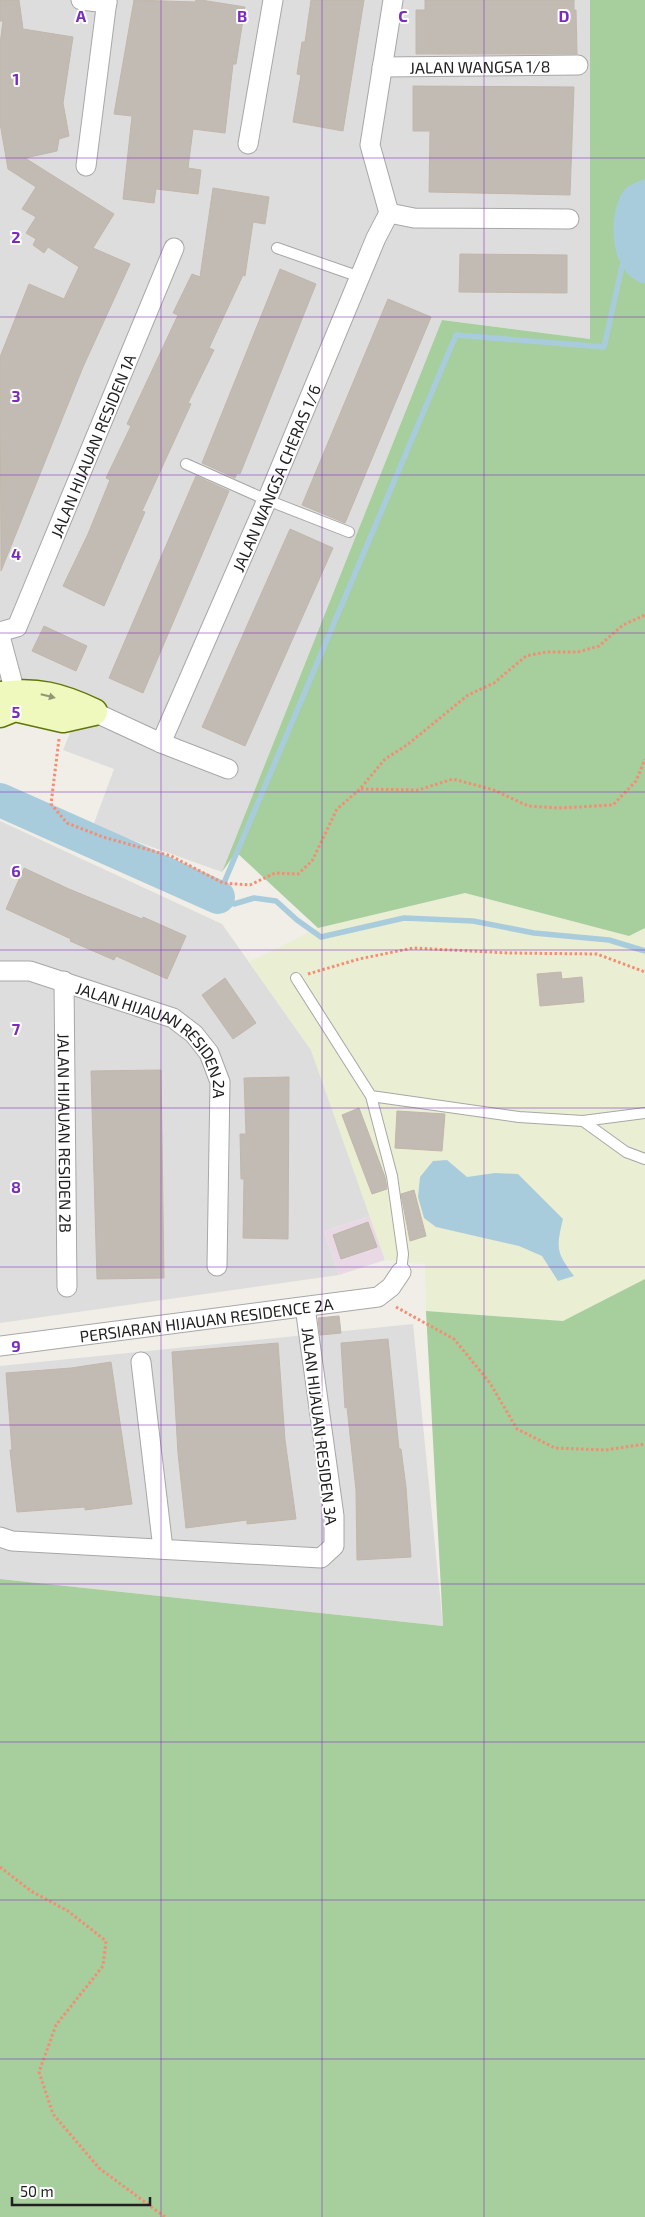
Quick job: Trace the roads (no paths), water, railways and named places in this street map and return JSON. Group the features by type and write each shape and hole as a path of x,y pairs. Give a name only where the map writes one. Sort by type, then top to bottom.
{"street":[{"path":"81,0 107,1 86,166"},
{"path":"248,144 273,0"},
{"path":"393,0 370,145 390,213 414,218 569,219"},
{"name":"JALAN WANGSA 1/8","path":"382,67 578,65"},
{"name":"JALAN WANGSA CHERAS 1/6","path":"161,744 267,500 360,277 390,213"},
{"name":"JALAN HIJAUAN RESIDEN 1A","path":"0,634 17,627 174,248"},
{"path":"0,634 7,703"},
{"path":"7,703 32,692 73,702 161,744 228,769"},
{"path":"7,703 63,719 94,712"},
{"name":"JALAN HIJAUAN RESIDEN 2A","path":"0,970 30,971 173,1018 194,1034 209,1054 220,1082 217,1266"},
{"name":"JALAN HIJAUAN RESIDEN 2B","path":"64,981 67,1287"},
{"name":"PERSIARAN HIJAUAN RESIDENCE 2A","path":"0,1346 378,1297 391,1287 401,1272"},
{"name":"JALAN HIJAUAN RESIDEN 3A","path":"163,1550 321,1558 334,1546 334,1516 305,1307"},
{"path":"0,1537 12,1542 163,1550 141,1362"}],"lane":[{"path":"277,248 360,277"},
{"path":"186,464 267,500 348,532"},
{"path":"296,978 371,1096 392,1176 403,1254 401,1272"},
{"path":"371,1096 519,1117 583,1121 645,1113"},
{"path":"583,1121 626,1152 645,1159"}],"water":[{"path":"645,179 645,284 633,279 625,270 618,258 613,231 617,204 622,193 629,186"},
{"path":"447,1160 467,1177 495,1173 518,1174 563,1219 559,1237 559,1249 574,1276 558,1281 542,1256 519,1246 436,1227 424,1218 418,1197 420,1177 433,1161"}],"waterway":[{"path":"627,264 622,266 604,347 456,335 218,897 234,904 254,898 276,901 297,920 321,937 404,918 473,921 534,933 609,940 645,951"},
{"path":"0,800 218,897"}]}
